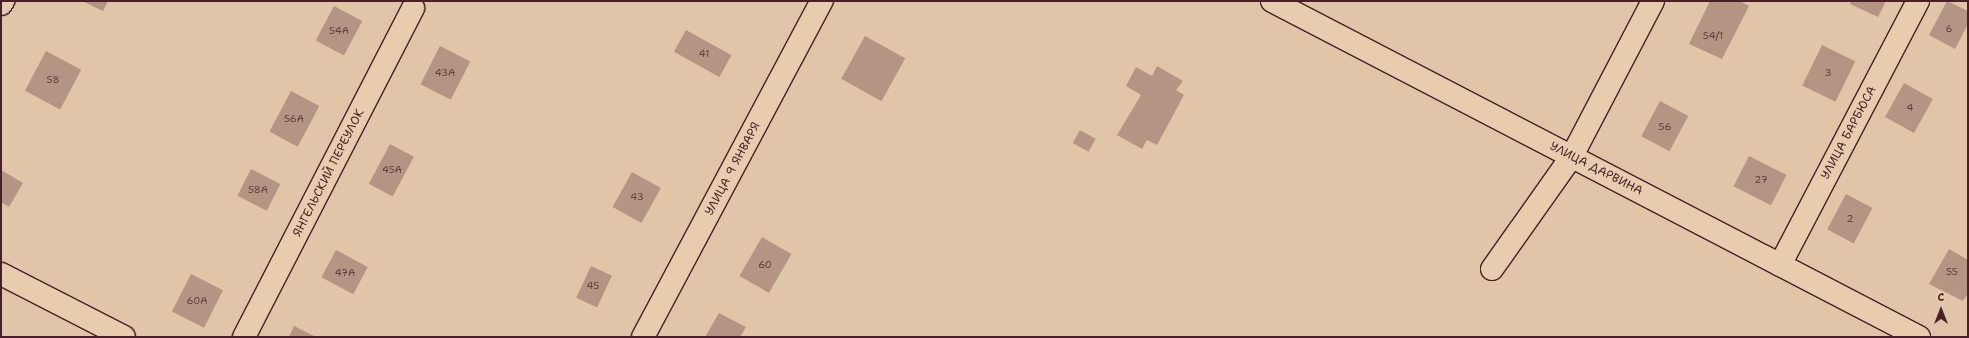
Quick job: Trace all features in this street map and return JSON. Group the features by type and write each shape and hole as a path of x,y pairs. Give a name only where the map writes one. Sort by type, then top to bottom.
{"street":[{"name":"УЛИЦА 9 ЯНВАРЯ","path":"644,337 822,1"},
{"name":"УЛИЦА ДАРВИНА","path":"1272,1 1919,337"},
{"path":"1492,269 1572,156 1653,1"},
{"name":"УЛИЦА БАРБЮСА","path":"1780,265 1918,1"},
{"name":"ЯНГЕЛЬСКИЙ ПЕРЕУЛОК","path":"244,337 413,8"},
{"path":"1,274 124,337"}],"building":[{"path":"82,1 108,1 103,11"},
{"path":"1710,1 1740,1 1749,6 1722,59 1689,44"},
{"path":"1851,1 1886,1 1878,17 1850,4"},
{"path":"1947,1 1968,11 1968,24 1955,49 1929,35"},
{"path":"334,6 362,21 344,55 316,40"},
{"path":"686,30 731,55 719,77 674,52"},
{"path":"865,36 905,58 881,101 841,79"},
{"path":"1822,45 1855,61 1836,102 1802,85"},
{"path":"440,46 470,61 451,100 420,84"},
{"path":"46,51 81,70 60,110 25,91"},
{"path":"1157,66 1183,81 1176,90 1184,95 1157,145 1147,140 1142,149 1117,135 1141,95 1126,86 1136,67 1152,76"},
{"path":"1904,83 1933,99 1914,133 1885,117"},
{"path":"291,91 319,106 298,147 269,132"},
{"path":"1660,101 1688,116 1669,151 1641,136"},
{"path":"1080,130 1096,139 1088,152 1073,143"},
{"path":"390,144 414,157 393,196 369,184"},
{"path":"1749,156 1786,175 1771,205 1734,186"},
{"path":"251,169 280,184 267,211 237,196"},
{"path":"1,170 23,183 9,207 1,202"},
{"path":"632,172 661,188 641,223 613,207"},
{"path":"1846,194 1872,208 1854,243 1827,229"},
{"path":"762,237 791,254 769,293 740,276"},
{"path":"1949,249 1968,260 1968,293 1963,301 1929,284"},
{"path":"336,250 368,267 353,294 321,277"},
{"path":"591,266 612,276 597,307 576,298"},
{"path":"191,274 223,290 204,328 172,311"},
{"path":"719,313 746,327 740,337 705,337"},
{"path":"294,326 316,337 289,337"}]}
